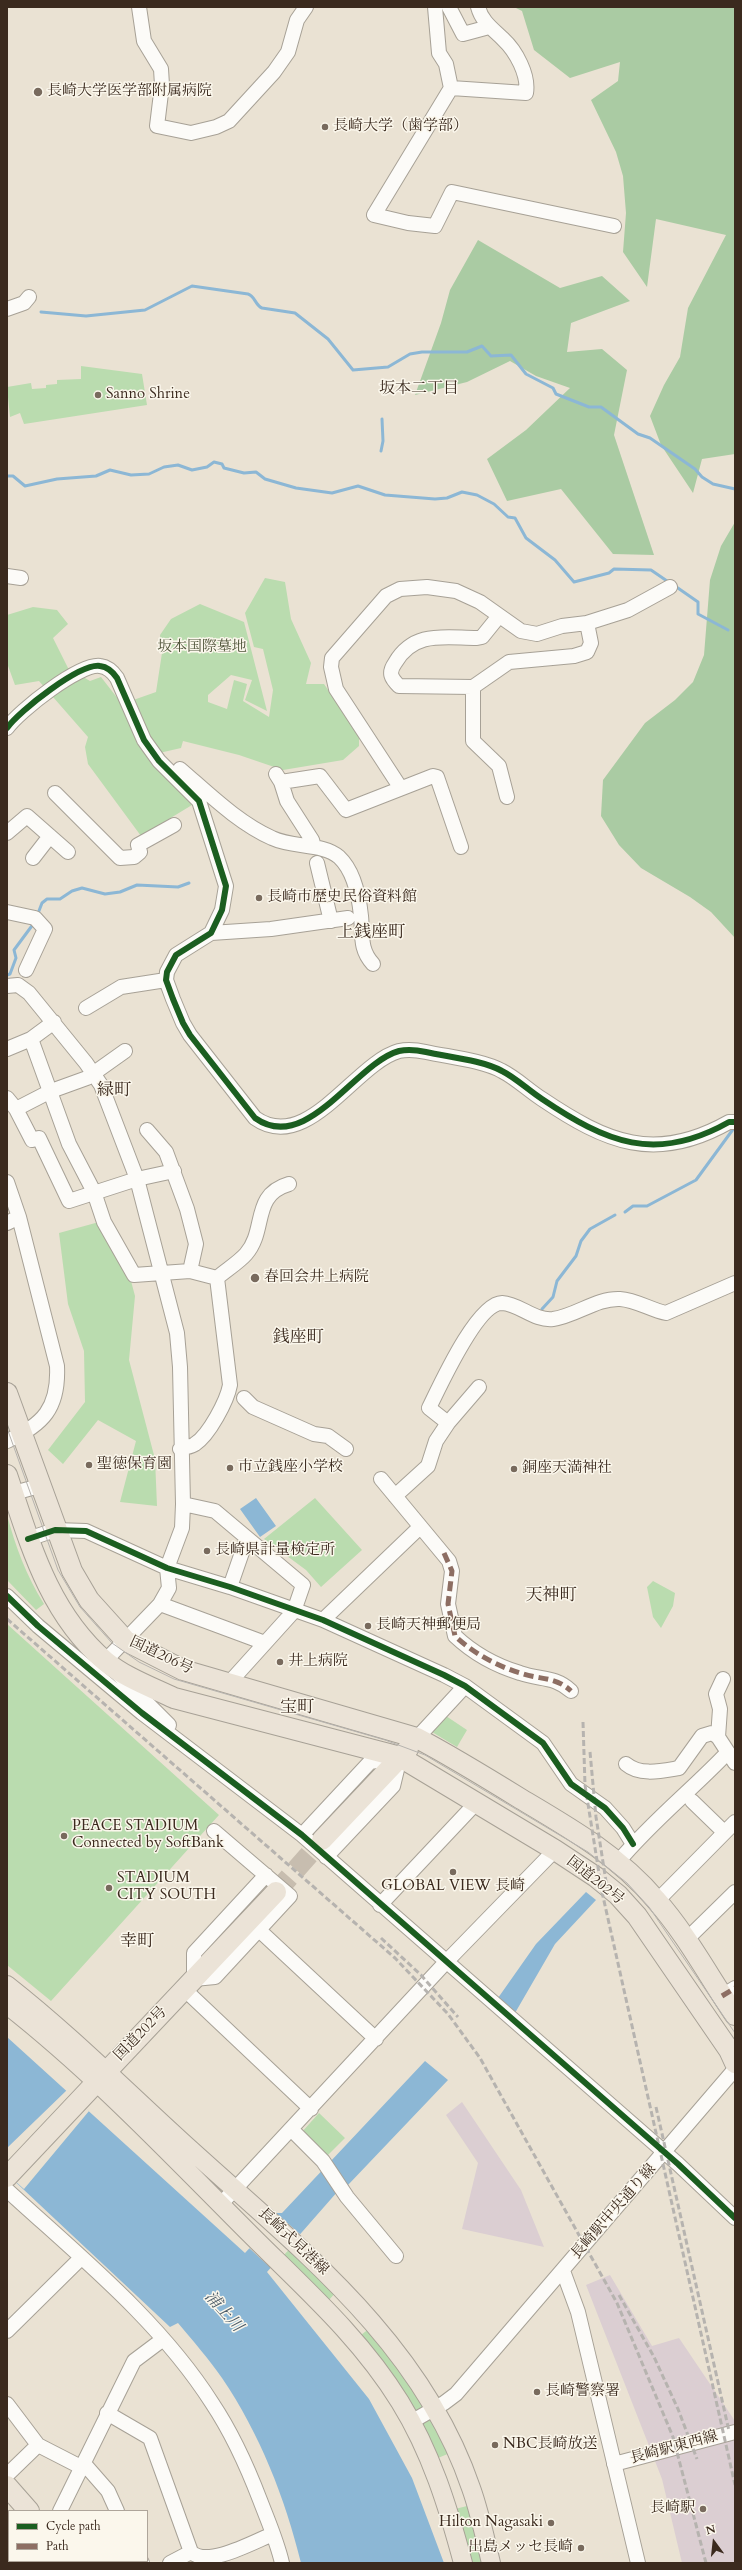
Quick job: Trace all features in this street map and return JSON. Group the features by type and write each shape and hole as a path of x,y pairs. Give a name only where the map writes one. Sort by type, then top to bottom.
{"highway":[{"name":"国道206号","path":"7,1393 15,1437 39,1486 72,1571 89,1600 126,1641 183,1670 417,1738"},
{"name":"国道206号","path":"9,1488 45,1583 66,1618 105,1661 140,1682 174,1698 400,1757"},
{"path":"324,1848 417,1738"},
{"name":"国道202号","path":"417,1738 448,1754 596,1844 618,1862 657,1901 728,1992 735,2015"},
{"name":"国道202号","path":"400,1757 555,1850 618,1895 637,1916 725,2044 735,2063"},
{"name":"国道202号","path":"7,2181 100,2077 276,1892"},
{"path":"7,2486 28,2510"}],"main road":[{"name":"長崎式見港線","path":"7,1985 49,2019 100,2077 250,2234 333,2315 357,2344 388,2384 411,2422 444,2496 463,2563"},
{"name":"長崎式見港線","path":"7,2005 100,2077 235,2189 298,2245 378,2328 404,2360 434,2409 456,2450 471,2488 491,2563"}],"street":[{"path":"138,7 144,41 160,69 162,85 157,126 191,133 216,127 229,121 239,111 288,52 297,20 306,7"},
{"path":"435,7 439,53 446,64 451,88 374,215 408,224 435,226 452,192 614,226"},
{"path":"449,7 463,34 489,27"},
{"path":"451,88 526,92 526,77 520,64 504,40 489,27 478,7"},
{"path":"7,309 24,303 29,297"},
{"path":"400,787 336,689 331,666 332,658 386,596 400,588 445,588 480,602 521,631 530,634 587,623 628,610 670,587"},
{"path":"499,616 486,633 478,638 416,640 399,654 390,670 391,678 399,686 473,687 509,662 574,656 587,652 591,643 587,623"},
{"path":"10,721 39,697 70,677 94,666 101,666 115,675 144,740 159,761 193,794 203,808 226,886 222,910 211,933"},
{"path":"473,687 473,741 499,766 507,797"},
{"path":"159,761 168,759 245,822 272,838 291,846 325,849 338,857 353,878 361,916 363,949 373,964"},
{"path":"314,847 312,840 287,800 278,778 320,776 346,810 400,787 433,776 437,777 461,848"},
{"path":"55,793 120,858 134,858 140,852 138,845 174,825"},
{"path":"7,833 27,816 68,852"},
{"path":"33,858 50,836"},
{"path":"317,863 331,921"},
{"path":"7,914 35,918 45,929 26,970"},
{"path":"348,918 271,929 211,933 176,955 170,965 166,980 182,1023 255,1118 267,1125 286,1126 300,1122 322,1109 389,1055 412,1050 500,1070 572,1119 597,1133 619,1140 653,1146 687,1141 729,1122 735,1122"},
{"path":"86,1008 121,987 166,980"},
{"path":"7,986 21,986 54,1022 94,1074 104,1092 137,1179 162,1272 177,1333 180,1368 180,1449 183,1504 182,1528 167,1568 169,1588 160,1604 126,1641 105,1661 205,1760"},
{"path":"7,1049 31,1039 54,1022"},
{"path":"31,1039 69,1144 94,1192 104,1222 134,1275 190,1271 217,1278"},
{"path":"16,1109 51,1091 87,1078 125,1051"},
{"path":"7,1098 16,1109 32,1140 39,1138 69,1201 137,1179 174,1171"},
{"path":"147,1130 166,1152 187,1209 196,1244 190,1271"},
{"path":"7,1182 13,1220 57,1375 57,1386 52,1405 43,1418 15,1437"},
{"path":"217,1278 246,1254 261,1219 267,1195 274,1190 289,1184"},
{"path":"180,1449 195,1445 203,1438 227,1398 230,1385 217,1278"},
{"path":"448,1423 429,1408 456,1354 483,1315 494,1306 501,1303 510,1305 544,1320 569,1316 583,1308 614,1299 622,1299 666,1313 735,1283"},
{"path":"395,1496 428,1466 436,1441 448,1423 479,1388"},
{"path":"244,1398 253,1407 314,1434 328,1436 346,1450"},
{"path":"381,1479 420,1527 444,1553 451,1566 448,1604 455,1636 501,1666 538,1678 557,1680 571,1691"},
{"path":"9,1488 39,1486"},
{"path":"183,1504 215,1511 303,1584 294,1611 229,1683"},
{"path":"323,1620 420,1527"},
{"path":"28,1539 55,1530 86,1531 167,1568 230,1587 294,1611 323,1620 418,1662 465,1686 543,1743 570,1784 605,1808 623,1828 633,1844"},
{"path":"230,1587 247,1538"},
{"path":"7,1596 38,1626 142,1713 302,1835 324,1848 380,1905 664,2153 735,2218"},
{"path":"160,1604 266,1643"},
{"path":"718,1737 720,1709 716,1694 722,1680"},
{"path":"417,1738 465,1686"},
{"path":"618,1862 633,1844 697,1785 732,1757 718,1737 712,1733 702,1736 679,1768 648,1772 632,1770 626,1764"},
{"path":"302,1835 370,1762 400,1757"},
{"path":"692,1802 724,1832"},
{"path":"380,1905 476,1803"},
{"path":"657,1901 735,1822"},
{"path":"189,1984 215,1977 290,1896 214,1831"},
{"path":"221,2204 311,2109 446,1962 555,1850"},
{"path":"189,1984 194,1953 266,1875"},
{"path":"686,1940 735,1892"},
{"path":"259,1930 376,2039"},
{"path":"189,1984 311,2109"},
{"name":"長崎駅中央通り線","path":"411,2422 456,2394 735,2069"},
{"path":"291,2129 323,2161 347,2197 396,2256"},
{"path":"7,2181 81,2258 135,2309 212,2402 236,2443 273,2534 282,2563"},
{"path":"7,2330 81,2258"},
{"path":"563,2271 578,2312 638,2563"},
{"path":"60,2510 134,2361 162,2340"},
{"path":"7,2404 38,2445 82,2466 88,2467 108,2491 117,2510"},
{"path":"108,2413 150,2438 192,2552 196,2556 213,2558 273,2534"},
{"name":"長崎駅東西線","path":"614,2464 735,2432"},
{"path":"7,2475 38,2445"},
{"path":"170,2563 192,2552"}],"shaded area":[{"path":"462,2102 521,2190 544,2247 462,2229 478,2163 446,2115"},
{"path":"610,2275 652,2346 679,2338 735,2421 735,2563 682,2563 662,2479 586,2285"}],"green space":[{"path":"514,7 735,7 735,454 702,459 693,493 661,445 650,416 664,385 680,357 688,308 726,235 656,219 647,287 623,252 626,213 623,176 616,152 591,100 618,81 620,62 570,78 534,50 522,11"},
{"path":"478,240 560,288 602,276 630,301 571,323 567,352 602,349 627,370 614,435 654,555 613,554 561,489 507,501 487,459 526,430 570,388 536,376 510,361 467,382 415,395 441,323 450,290"},
{"path":"81,366 142,374 147,405 24,424 20,413 10,417 7,387 31,383 32,389 46,388 46,385 57,384 57,380 81,379"},
{"path":"735,522 735,938 711,912 690,897 641,868 619,845 601,816 603,780 645,723 675,700 693,682 704,655 710,580 721,546"},
{"name":"坂本国際墓地","path":"265,578 285,582 291,619 311,663 306,684 324,684 359,735 359,746 343,760 283,770 239,755 183,741 181,748 146,756 192,805 141,836 88,764 85,747 88,737 39,681 15,685 7,663 7,615 33,607 57,610 68,624 53,638 68,668 90,681 101,677 122,704 156,692 162,653 160,635 171,619 200,604 244,622 267,711 245,700 252,680 231,675 208,695 208,702 227,709 234,680 247,684 243,701 269,717 273,690 263,649 254,647 245,613"},
{"path":"99,1222 131,1281 135,1296 129,1360 155,1459 157,1506 120,1502 136,1441 98,1420 63,1464 48,1450 85,1402 84,1351 68,1304 59,1233"},
{"path":"315,1498 362,1550 321,1587 306,1570 264,1539"},
{"path":"7,1515 22,1561 44,1604 36,1610 7,1580"},
{"path":"653,1581 675,1593 673,1606 661,1628 653,1617 647,1587"},
{"path":"7,1624 219,1815 51,2001 7,1965"},
{"path":"446,1716 467,1730 457,1747 432,1732"},
{"path":"319,2113 345,2138 326,2157 301,2133"},
{"path":"292,2247 337,2291 329,2300 280,2258"},
{"path":"370,2328 400,2362 450,2453 438,2458 435,2456 361,2335"},
{"path":"467,2506 470,2507 485,2563 468,2563 455,2509"}],"water":[{"path":"256,1498 276,1526 260,1537 240,1509"},
{"path":"586,1892 596,1900 555,1944 515,2013 498,1998 536,1944"},
{"name":"浦上川","path":"7,2037 245,2253 270,2226 276,2213 282,2213 425,2061 448,2080 348,2185 345,2184 338,2191 267,2272 369,2399 412,2478 444,2563 301,2563 295,2539 270,2467 236,2399 212,2364 178,2323 170,2327 7,2174"}],"pier":[{"path":"67,2090 89,2111 24,2189 7,2174 7,2148"},
{"path":"276,2213 301,2235 272,2269 248,2247"}],"waterway":[{"path":"41,312 86,316 145,310 192,286 248,294 262,308 295,313 328,339 353,370 388,367 410,354 422,352 467,352 482,346 491,356 511,355 526,374 553,388 556,394 589,407 601,407 638,434 650,438 695,469 702,477 713,484 735,489"},
{"path":"381,451 383,441 382,419"},
{"path":"7,476 13,476 25,486 57,479 96,476 110,470 131,475 149,474 164,467 178,465 192,470 207,467 214,462 222,464 224,468 244,473 256,472 265,479 296,488 332,493 358,486 385,495 435,499 447,498 462,492 477,495 494,504 508,517 515,518 526,538 555,560 574,582 609,573 614,569 651,570 670,583"},
{"path":"675,586 698,602 698,614 728,630"},
{"path":"37,916 42,903 47,899 60,899 72,891 82,888 105,894 120,892 137,885 178,887 189,883"},
{"path":"7,975 10,974 16,958 14,950 34,923"},
{"path":"625,1212 633,1206 647,1206 696,1180 734,1128"},
{"path":"542,1309 553,1297 557,1281 576,1256 581,1241 590,1229 615,1215"}],"tunnel":[{"path":"276,1892 322,1840"}],"tram line":[{"path":"7,1428 58,1570 80,1607 112,1643 139,1662 174,1679 385,1740 425,1755 588,1852 627,1883 649,1907 735,2033"}],"railway":[{"path":"7,1619 395,1958 448,2014 480,2058 617,2303 673,2437 706,2563"},
{"path":"583,1722 585,1785 602,1892 735,2485"},
{"path":"590,1752 596,1817 607,1888"},
{"path":"381,1938 421,1975 458,2017"},
{"path":"656,2107 729,2431"},
{"path":"619,2295 654,2357 678,2409 697,2459"}],"marked path":[{"path":"444,1553 452,1571 448,1604 455,1636 477,1653 494,1663 520,1673 559,1683 571,1691"},
{"path":"722,1996 735,1988"}],"cycle path":[{"path":"7,728 36,700 65,680 91,667 105,667 117,678 144,740 159,761 199,801 226,886 222,910 211,933 176,955 167,972 166,980 183,1023 190,1035 255,1118 274,1126 293,1125 312,1116 330,1103 382,1059 399,1051 409,1050 465,1059 494,1067 507,1074 565,1114 588,1127 610,1136 632,1142 654,1145 678,1142 702,1135 729,1122 735,1122"},
{"path":"28,1539 55,1530 86,1531 167,1568 230,1587 323,1620 444,1675 465,1686 543,1743 571,1784 605,1808 623,1828 633,1844"},
{"path":"7,1596 38,1626 142,1713 302,1835 678,2164 735,2218"}],"place":[{"name":"長崎大学医学部附属病院","path":"38,92"},
{"name":"長崎大学（歯学部）","path":"325,127"},
{"name":"Sanno Shrine","path":"98,395"},
{"name":"長崎市歴史民俗資料館","path":"259,898"},
{"name":"春回会井上病院","path":"255,1278"},
{"name":"聖徳保育園","path":"89,1465"},
{"name":"市立銭座小学校","path":"230,1468"},
{"name":"銅座天満神社","path":"514,1469"},
{"name":"長崎県計量検定所","path":"207,1551"},
{"name":"長崎天神郵便局","path":"368,1626"},
{"name":"井上病院","path":"280,1662"},
{"name":"PEACE STADIUM Connected by SoftBank","path":"64,1836"},
{"name":"GLOBAL VIEW 長崎","path":"453,1872"},
{"name":"STADIUM CITY SOUTH","path":"109,1888"},
{"name":"長崎警察署","path":"537,2392"},
{"name":"NBC長崎放送","path":"495,2445"},
{"name":"長崎駅","path":"703,2509"},
{"name":"Hilton Nagasaki","path":"551,2523"},
{"name":"出島メッセ長崎","path":"581,2548"}],"district":[{"name":"坂本二丁目","path":"419,389"},
{"name":"上銭座町","path":"371,933"},
{"name":"緑町","path":"114,1091"},
{"name":"銭座町","path":"298,1338"},
{"name":"天神町","path":"551,1596"},
{"name":"宝町","path":"297,1708"},
{"name":"幸町","path":"137,1942"}]}
